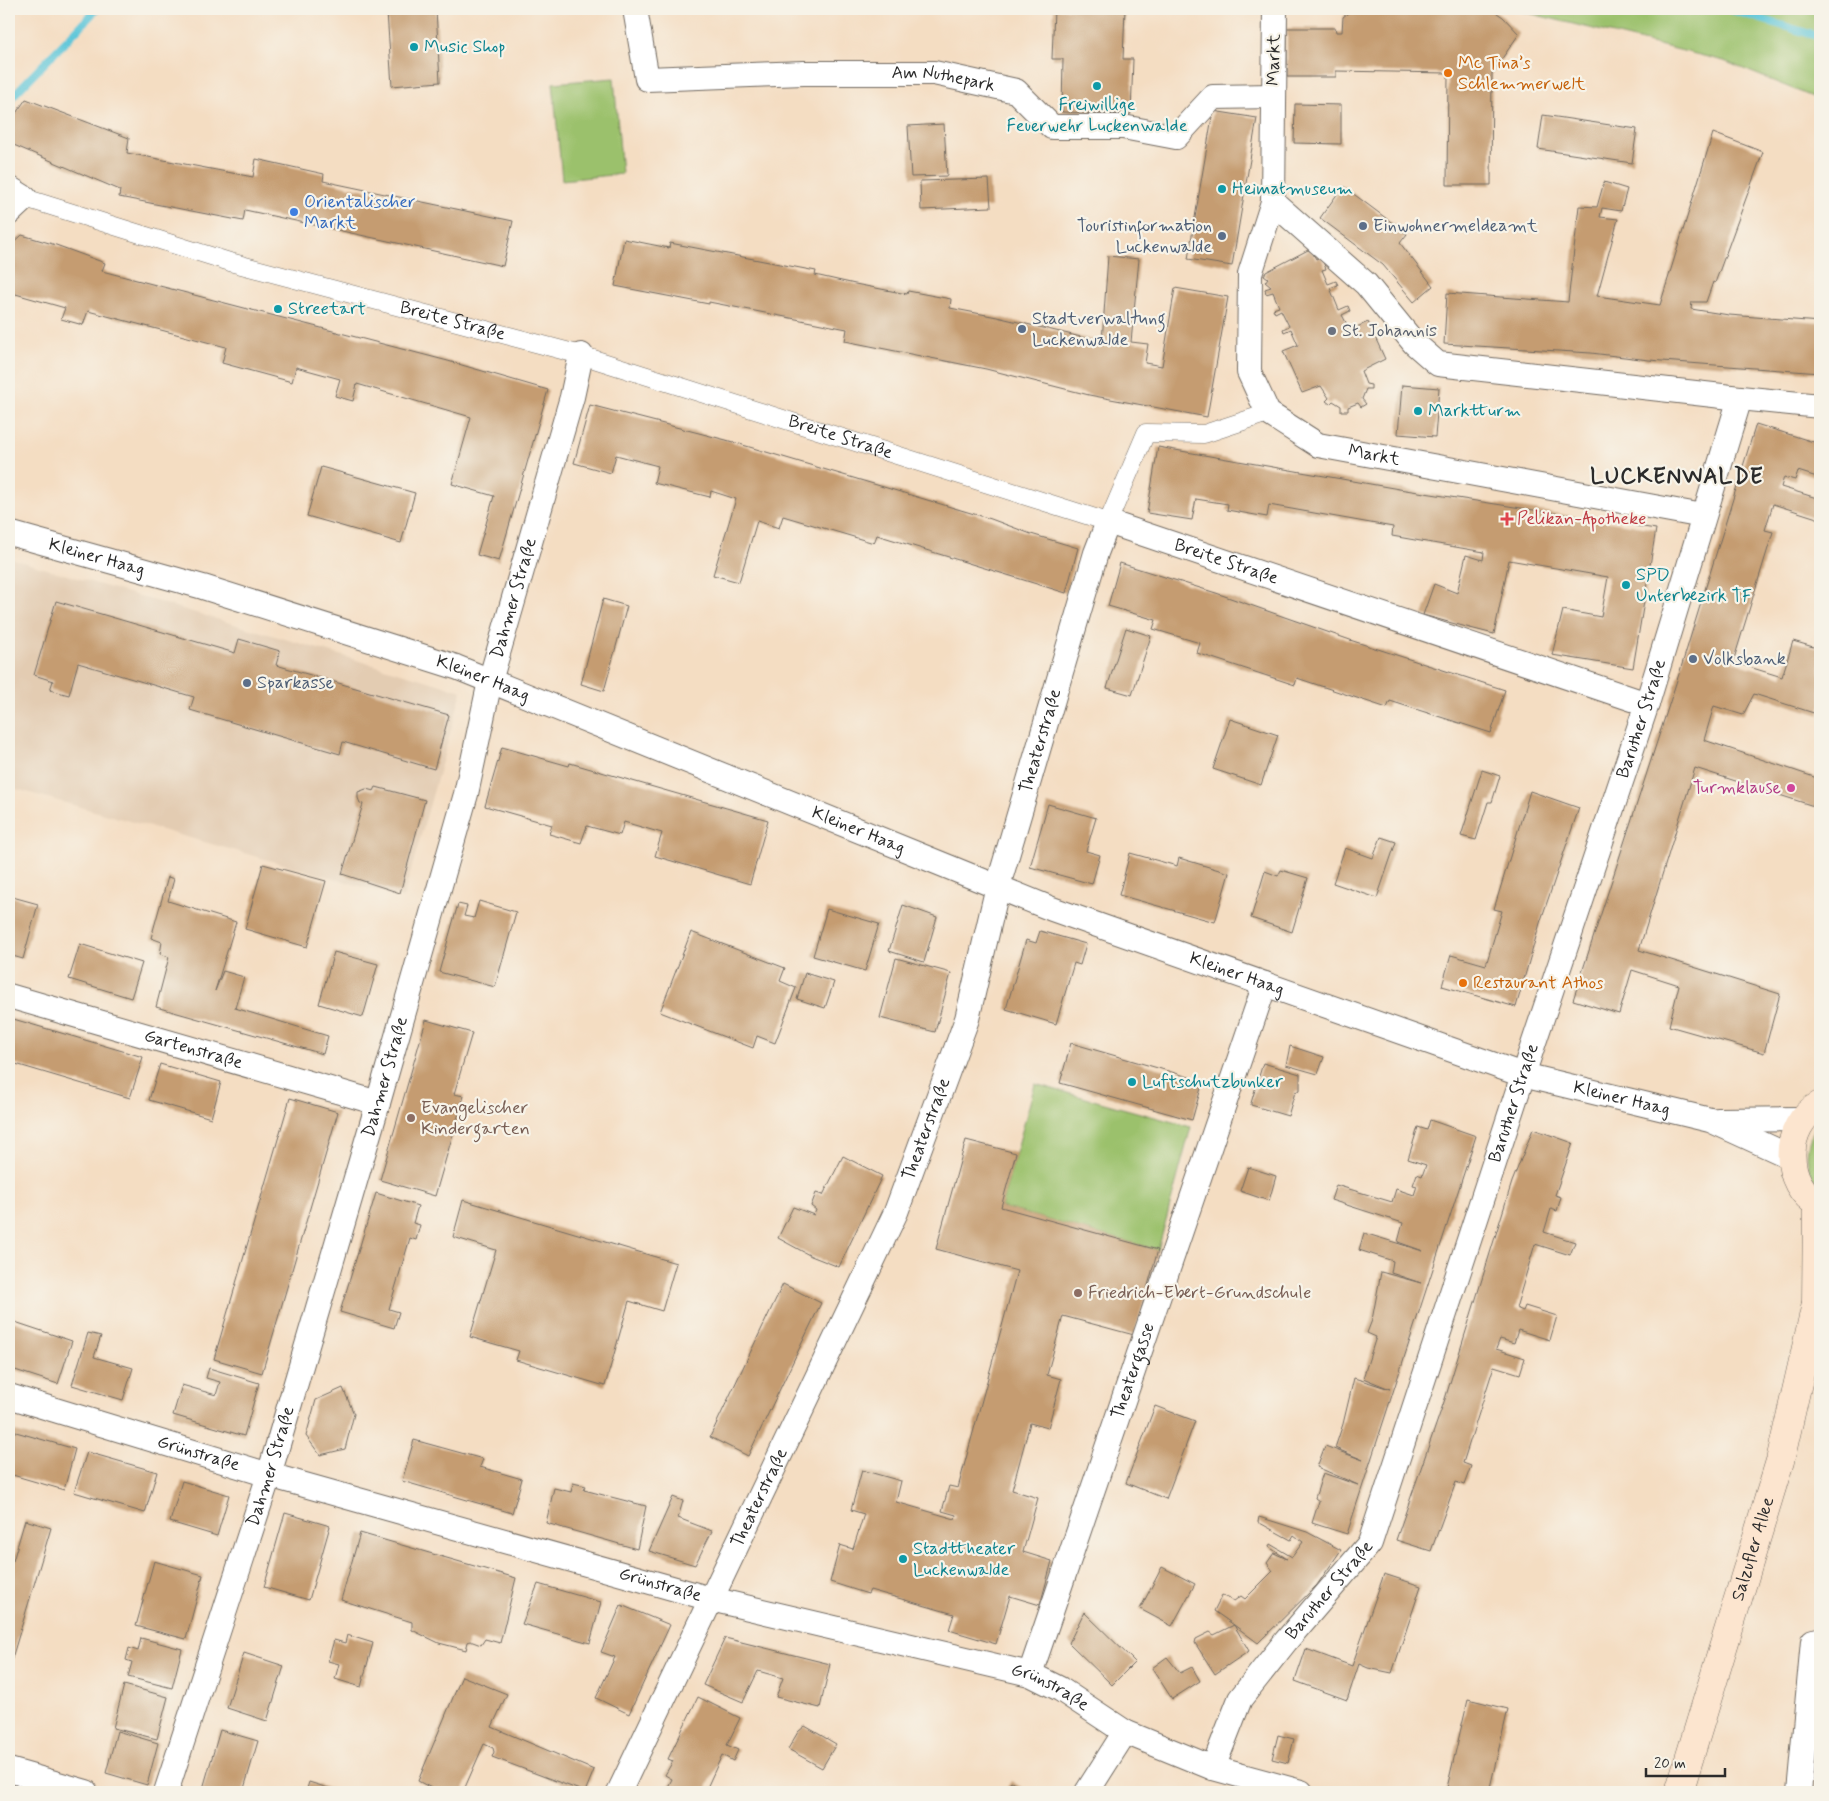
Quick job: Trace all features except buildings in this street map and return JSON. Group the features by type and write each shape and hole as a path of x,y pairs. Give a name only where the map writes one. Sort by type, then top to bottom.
{"main road":[{"path":"1812,1112 1796,1131 1791,1157 1795,1175 1804,1191 1819,1204"},
{"name":"Salzufler Allee","path":"1679,1792 1780,1461 1818,1299 1819,1204"}],"street":[{"name":"Am Nuthepark","path":"635,9 647,78 804,73 934,73 1016,91 1052,127 1123,127 1176,137 1213,96 1274,96"},
{"name":"Markt","path":"1275,9 1273,202 1250,274 1248,372 1268,413 1318,445 1703,516"},
{"name":"Breite Straße","path":"14,200 230,262 581,355 1108,522 1648,704"},
{"path":"1273,202 1366,284 1414,343 1438,364 1820,406"},
{"name":"Dahmer Straße","path":"166,1792 269,1475 378,1103 466,794 490,681 572,397 581,355"},
{"name":"Baruther Straße","path":"1213,1768 1240,1699 1286,1641 1370,1543 1523,1075 1648,704 1740,398"},
{"name":"Theaterstraße","path":"619,1792 896,1212 967,1019 998,886 1096,553 1146,433 1204,434 1268,413"},
{"name":"Kleiner Haag","path":"9,533 222,593 456,667 1052,909 1523,1075 1710,1120 1791,1157"},
{"name":"Theatergasse","path":"1030,1674 1265,984"},
{"name":"Gartenstraße","path":"9,996 378,1103"},
{"name":"Kleiner Haag","path":"1710,1120 1812,1112"},
{"name":"Grünstraße","path":"9,1396 269,1475 711,1599 1030,1674 1060,1689 1125,1732 1213,1768 1301,1792"},
{"path":"1799,1792 1813,1641 1820,1640"},
{"path":"1087,1792 1125,1732"},
{"path":"9,1770 86,1792"}],"shaded area":[{"path":"9,558 462,691 403,898 9,787"}],"green space":[{"path":"1512,9 1820,9 1820,100 1724,61"},
{"path":"614,78 622,174 562,180 553,83"},
{"path":"1035,1084 1191,1127 1158,1250 1001,1207"},
{"path":"1820,1122 1820,1185 1810,1170 1807,1154 1811,1137"}],"waterway":[{"path":"9,100 97,9"},
{"path":"1728,9 1820,37"}],"place":[{"name":"Music Shop","path":"414,47"},
{"name":"Mc Tina’s Schlemmerwelt","path":"1448,73"},
{"name":"Freiwillige Feuerwehr Luckenwalde","path":"1097,86"},
{"name":"Heimatmuseum","path":"1222,189"},
{"name":"Orientalischer Markt","path":"294,212"},
{"name":"Einwohnermeldeamt","path":"1363,226"},
{"name":"Touristinformation Luckenwalde","path":"1222,236"},
{"name":"Streetart","path":"278,309"},
{"name":"Stadtverwaltung Luckenwalde","path":"1022,329"},
{"name":"St. Johannis","path":"1332,331"},
{"name":"Marktturm","path":"1418,411"},
{"name":"Pelikan-Apotheke","path":"1507,519"},
{"name":"SPD Unterbezirk TF","path":"1626,585"},
{"name":"Volksbank","path":"1693,659"},
{"name":"Sparkasse","path":"247,683"},
{"name":"Turmklause","path":"1791,788"},
{"name":"Restaurant Athos","path":"1463,983"},
{"name":"Luftschutzbunker","path":"1132,1082"},
{"name":"Evangelischer Kindergarten","path":"411,1118"},
{"name":"Friedrich-Ebert-Grundschule","path":"1078,1293"},
{"name":"Stadttheater Luckenwalde","path":"903,1559"}],"district":[{"name":"LUCKENWALDE","path":"1677,477"}]}
